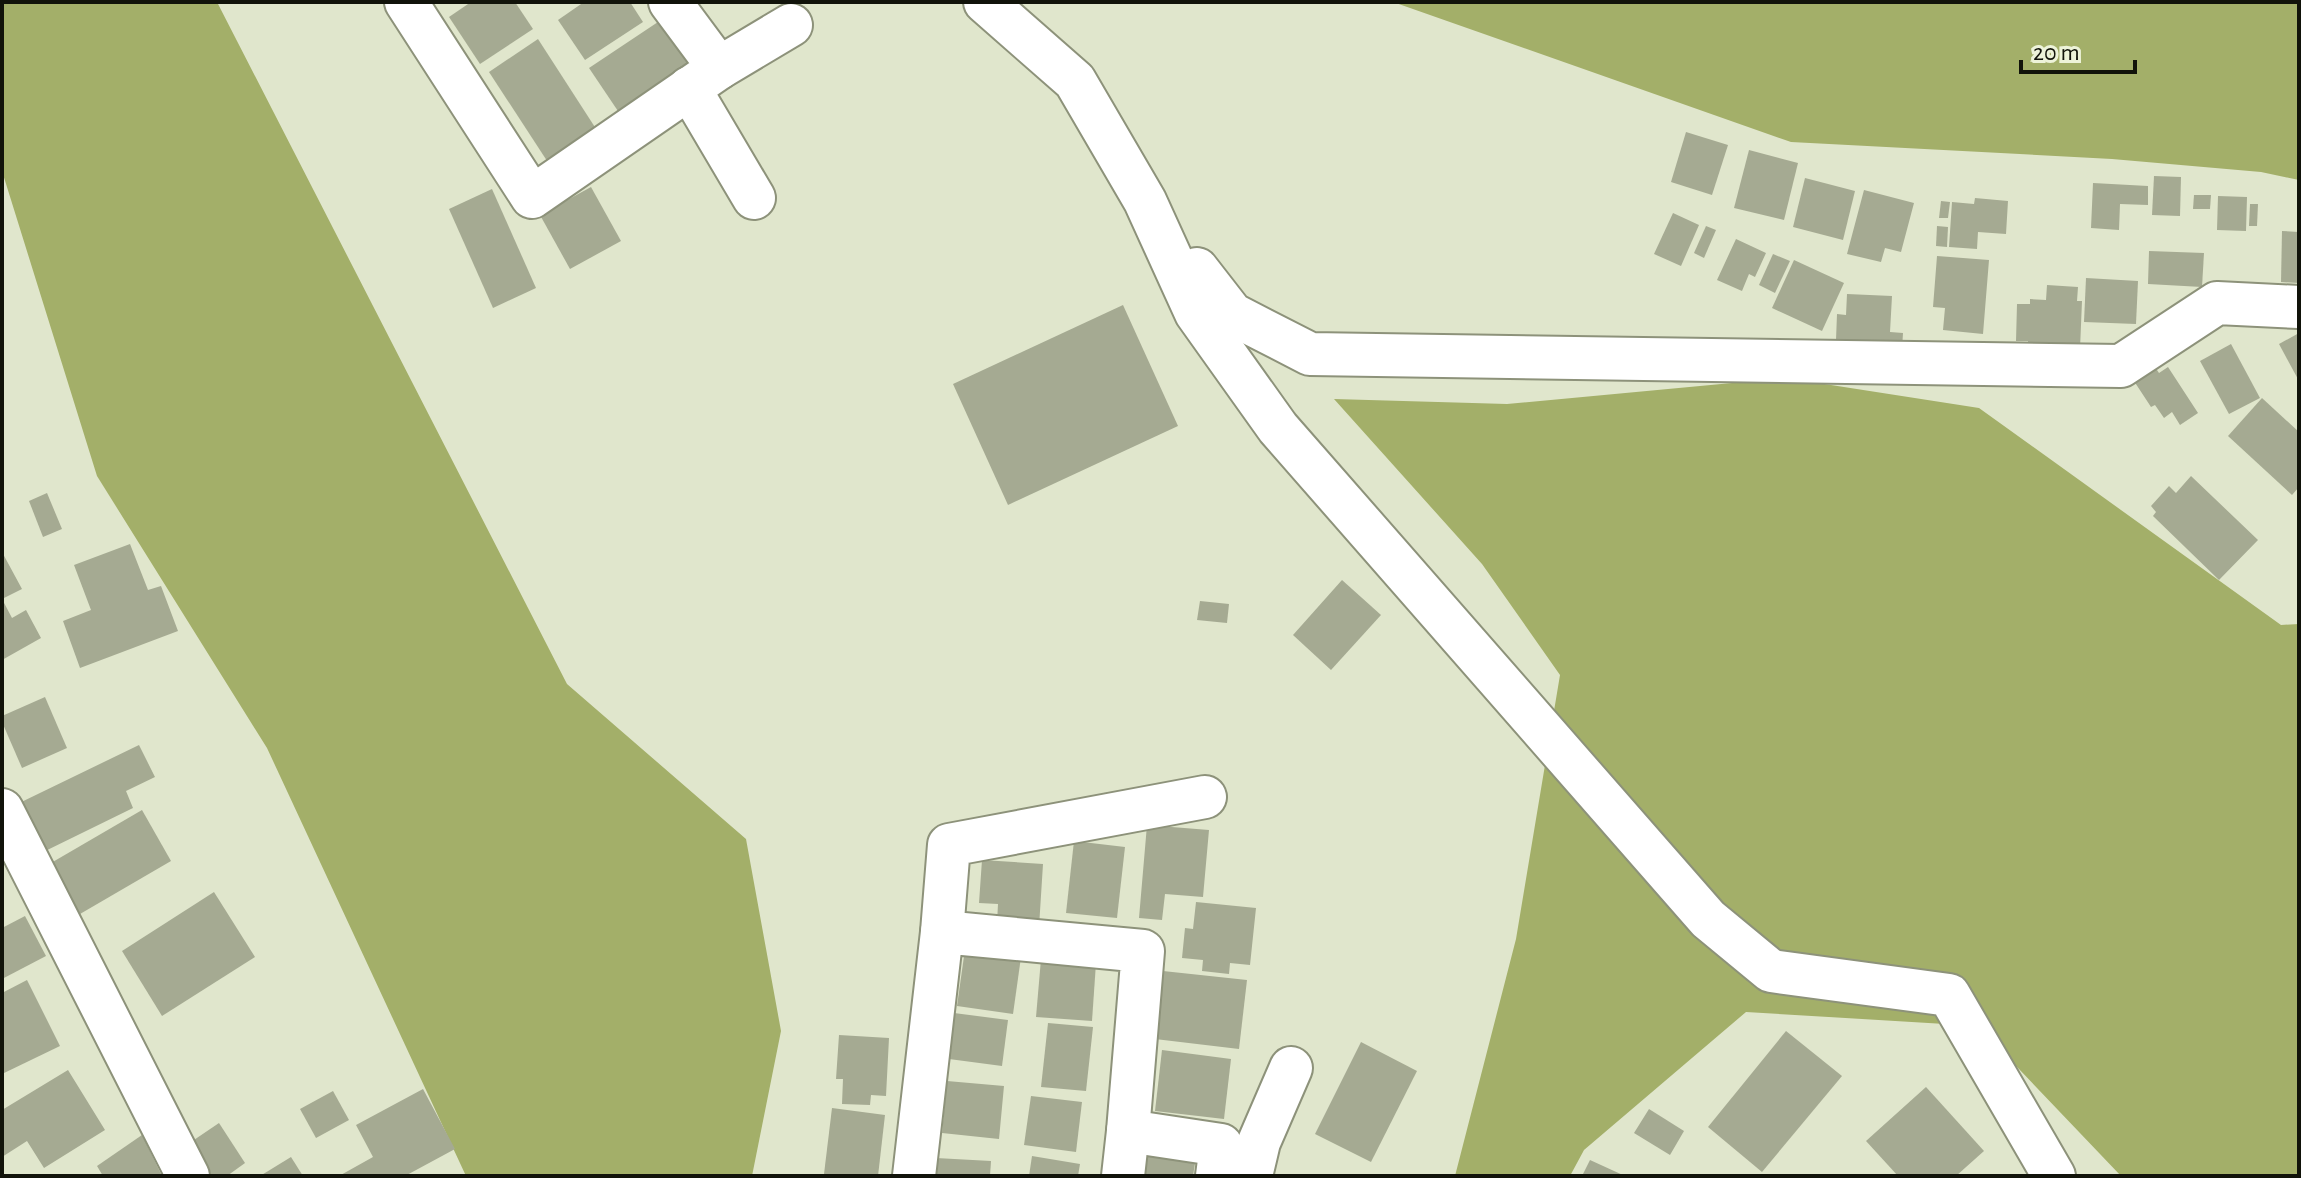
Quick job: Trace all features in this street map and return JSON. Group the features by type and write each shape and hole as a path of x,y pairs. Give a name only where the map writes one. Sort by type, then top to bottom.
{"street":[{"path":"406,2 532,197 704,78 791,25"},
{"path":"670,2 754,198"},
{"path":"985,2 1075,81 1145,201 1196,313 1278,428 1708,919 1771,971 1949,995 2054,1176"},
{"path":"1145,201 1232,314 1310,354 2121,366 2217,303 2299,307"},
{"path":"914,1176 949,845 1205,797"},
{"path":"2,810 188,1176"},
{"path":"942,932 1143,951 1123,1176"},
{"path":"1251,1176 1259,1142 1291,1068"},
{"path":"1128,1131 1221,1145 1217,1176"}],"green space":[{"path":"2,2 217,2 567,684 746,839 781,1031 752,1176 466,1176 267,748 97,476 2,171"},
{"path":"1393,2 2299,2 2299,180 2261,172 2112,159 1791,142"},
{"path":"1786,378 1979,408 2281,625 2299,624 2299,1176 2121,1176 1978,1026 1746,1012 1584,1150 1570,1176 1455,1176 1516,939 1560,675 1482,564 1334,399 1507,404"}],"building":[{"path":"471,2 515,2 533,29 480,64 449,17"},
{"path":"584,2 630,2 643,22 585,60 558,20"},
{"path":"667,16 701,69 624,120 589,68"},
{"path":"538,39 600,135 551,167 489,72"},
{"path":"1686,132 1728,145 1712,195 1671,182"},
{"path":"1749,150 1798,163 1784,220 1734,208"},
{"path":"2154,176 2181,177 2180,216 2152,215"},
{"path":"1805,178 1855,191 1843,240 1793,227"},
{"path":"2093,183 2148,186 2148,205 2120,204 2119,230 2091,228"},
{"path":"591,187 621,241 570,269 540,215"},
{"path":"492,189 536,288 493,308 449,209"},
{"path":"1864,190 1914,203 1901,252 1885,248 1881,262 1847,254"},
{"path":"2194,195 2211,195 2210,209 2193,209"},
{"path":"2218,196 2247,197 2246,231 2217,230"},
{"path":"1975,198 2008,201 2006,234 1978,232 1977,249 1949,247 1952,202 1974,204"},
{"path":"1941,201 1950,202 1948,218 1939,218"},
{"path":"2250,204 2258,204 2257,226 2249,226"},
{"path":"1673,213 1699,225 1681,266 1654,254"},
{"path":"1706,226 1716,230 1704,258 1694,253"},
{"path":"1937,226 1948,227 1947,247 1936,246"},
{"path":"2282,231 2299,232 2299,283 2281,282"},
{"path":"1736,239 1766,253 1755,277 1749,274 1742,291 1717,280"},
{"path":"2149,251 2204,253 2202,287 2148,284"},
{"path":"1773,254 1790,261 1775,293 1759,285"},
{"path":"1937,256 1989,260 1983,334 1943,330 1945,308 1933,307"},
{"path":"1794,260 1844,283 1822,331 1772,308"},
{"path":"2086,278 2138,281 2136,324 2084,322"},
{"path":"2047,285 2078,287 2077,301 2082,301 2080,349 2028,347 2028,341 2016,341 2017,304 2030,304 2030,299 2046,300"},
{"path":"1847,294 1892,296 1890,332 1903,333 1902,349 1845,346 1845,341 1836,340 1837,314 1846,315"},
{"path":"1123,305 1178,426 1008,505 953,384"},
{"path":"2299,333 2299,381 2279,344"},
{"path":"2231,344 2260,398 2229,414 2200,361"},
{"path":"2153,364 2159,373 2168,367 2198,413 2180,425 2172,412 2164,418 2155,405 2151,407 2132,378"},
{"path":"2262,398 2299,432 2299,487 2292,495 2228,436"},
{"path":"2191,476 2258,540 2219,580 2153,516 2156,512 2151,506 2169,486 2176,493"},
{"path":"47,493 62,529 43,537 29,501"},
{"path":"130,544 148,590 161,586 178,631 80,668 63,621 91,610 74,565"},
{"path":"2,552 22,589 2,599"},
{"path":"1342,580 1381,615 1331,670 1293,635"},
{"path":"2,599 12,618 26,610 41,638 2,660"},
{"path":"1200,601 1229,604 1227,623 1197,620"},
{"path":"45,697 67,748 22,768 2,716"},
{"path":"139,745 155,777 126,791 133,808 33,857 9,808"},
{"path":"142,810 171,861 80,914 51,863"},
{"path":"1147,825 1209,830 1203,897 1165,894 1162,920 1139,918"},
{"path":"1074,841 1125,847 1117,918 1066,913"},
{"path":"982,860 1043,864 1039,927 997,923 998,904 979,903"},
{"path":"214,892 255,957 162,1016 122,951"},
{"path":"1196,902 1256,908 1250,965 1230,963 1229,974 1202,971 1203,960 1182,958 1185,928 1193,929"},
{"path":"25,916 46,956 2,979 2,928"},
{"path":"965,949 1021,957 1013,1014 957,1006"},
{"path":"1041,959 1096,963 1092,1021 1036,1017"},
{"path":"1163,971 1247,980 1239,1049 1155,1039"},
{"path":"27,980 60,1046 2,1074 2,993"},
{"path":"954,1013 1008,1020 1002,1066 949,1059"},
{"path":"1048,1023 1093,1027 1086,1091 1041,1087"},
{"path":"1786,1031 1842,1076 1762,1172 1708,1127"},
{"path":"839,1035 889,1038 886,1096 871,1095 870,1105 842,1104 843,1079 836,1079"},
{"path":"1361,1042 1417,1071 1371,1162 1315,1134"},
{"path":"1162,1050 1231,1059 1224,1119 1155,1111"},
{"path":"68,1070 105,1130 44,1168 27,1141 2,1157 2,1110"},
{"path":"947,1081 1004,1086 999,1139 942,1133"},
{"path":"1926,1087 1984,1151 1956,1176 1898,1176 1866,1141"},
{"path":"423,1089 455,1149 405,1176 339,1176 373,1157 356,1125"},
{"path":"333,1091 349,1120 316,1138 300,1109"},
{"path":"1031,1096 1082,1102 1076,1152 1024,1145"},
{"path":"832,1108 885,1115 878,1176 824,1174"},
{"path":"1649,1109 1684,1131 1670,1155 1634,1133"},
{"path":"219,1123 245,1163 227,1176 210,1176 188,1144"},
{"path":"142,1135 162,1176 103,1176 97,1166"},
{"path":"1145,1154 1195,1163 1193,1176 1141,1176"},
{"path":"1032,1156 1080,1164 1078,1176 1029,1176"},
{"path":"291,1157 303,1176 260,1176"},
{"path":"936,1158 991,1161 990,1176 935,1176"},
{"path":"1590,1160 1625,1176 1582,1176"}]}
